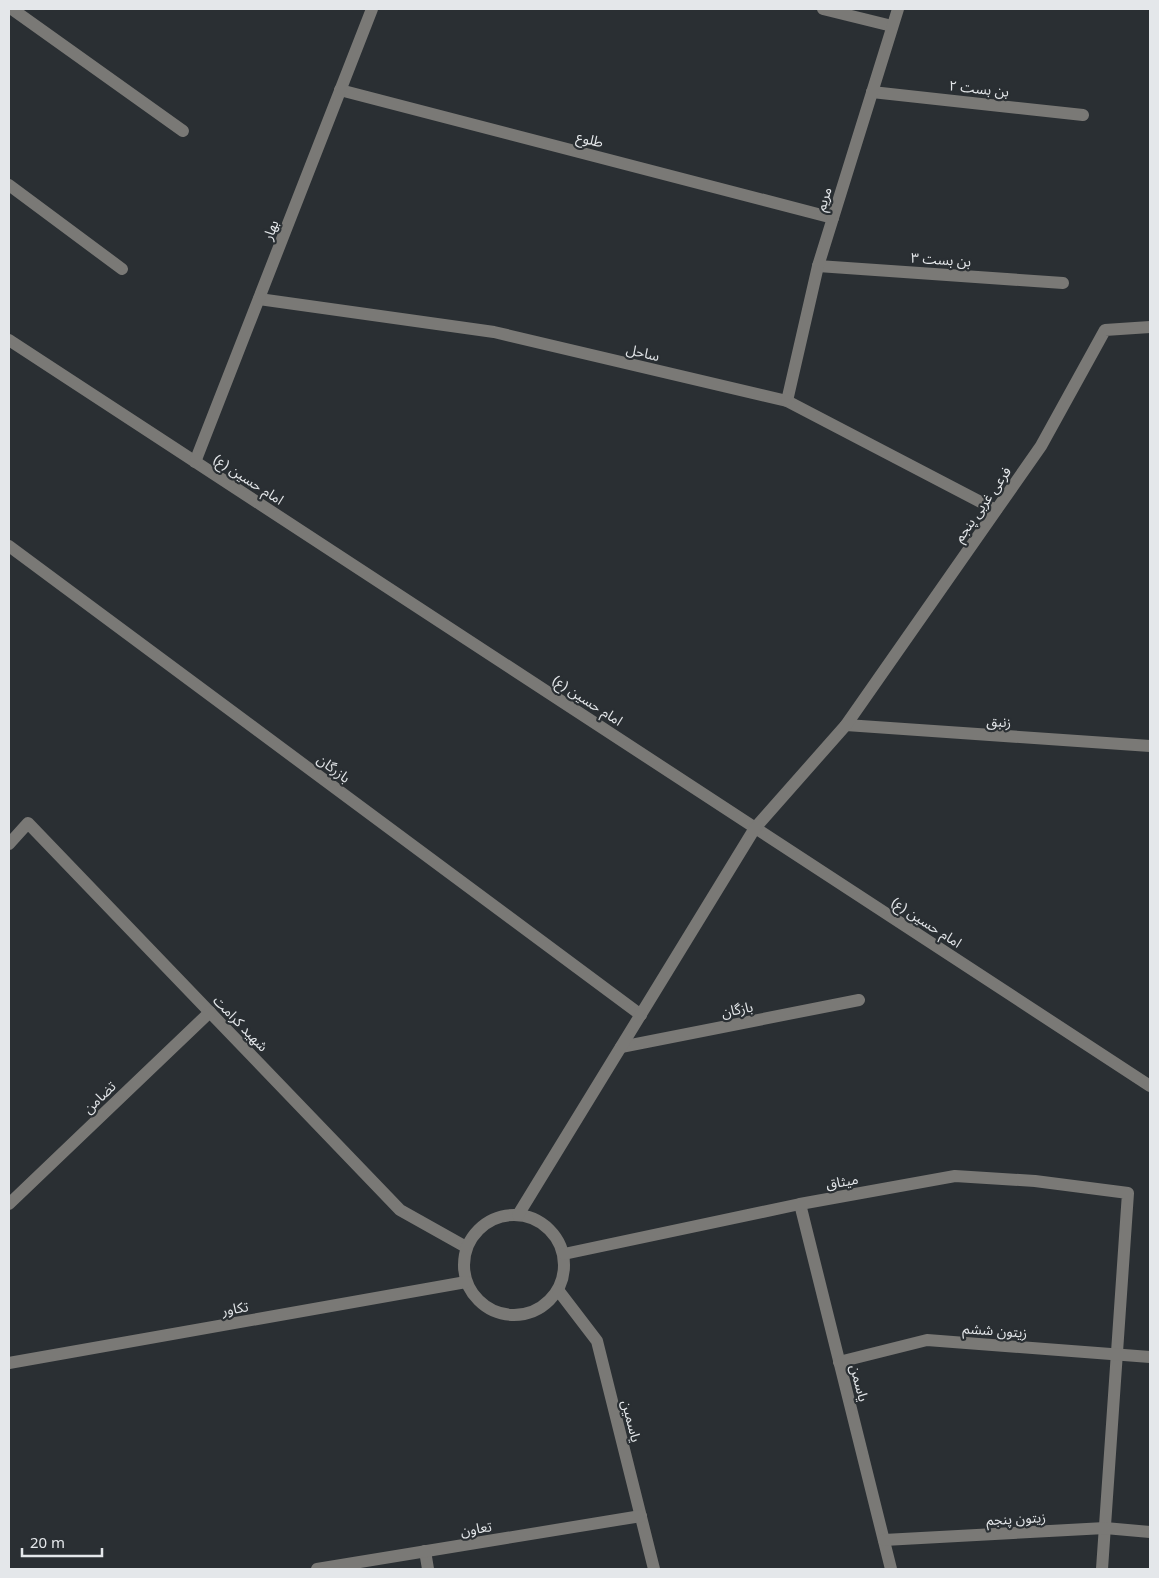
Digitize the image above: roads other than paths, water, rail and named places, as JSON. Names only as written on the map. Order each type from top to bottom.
[{"type":"street","points":[[12,9],[183,131]]},
{"type":"street","name":"بهار","points":[[195,462],[372,9]]},
{"type":"street","points":[[823,9],[892,26]]},
{"type":"street","name":"مریم","points":[[786,401],[818,266],[898,9]]},
{"type":"street","name":"طلوع","points":[[340,90],[833,218]]},
{"type":"street","name":"بن بست ۲","points":[[872,92],[1084,115]]},
{"type":"street","points":[[9,185],[122,270]]},
{"type":"street","name":"بن بست ۳","points":[[818,266],[1063,283]]},
{"type":"street","name":"ساحل","points":[[259,299],[494,332],[786,401],[996,510]]},
{"type":"street","name":"فرعی غربی پنجم","points":[[518,1214],[755,828],[846,725],[1042,446],[1105,330],[1150,327]]},
{"type":"street","name":"امام حسین (ع)","points":[[9,340],[1150,1086]]},
{"type":"street","name":"بازرگان","points":[[9,546],[640,1015]]},
{"type":"street","name":"زنبق","points":[[846,725],[1150,746]]},
{"type":"street","name":"شهید کرامت","points":[[9,844],[28,823],[400,1210],[466,1247]]},
{"type":"street","name":"بازگان","points":[[621,1047],[859,1000]]},
{"type":"street","name":"تضامن","points":[[9,1204],[210,1012]]},
{"type":"street","name":"میثاق","points":[[564,1254],[800,1204],[955,1176],[1036,1181],[1128,1193],[1117,1354]]},
{"type":"street","name":"یاسمن","points":[[800,1204],[892,1569]]},
{"type":"street","points":[[518,1214],[534,1218],[548,1227],[558,1239],[564,1254],[565,1267],[563,1279],[558,1290],[548,1303],[534,1312],[518,1316],[501,1314],[486,1308],[474,1296],[466,1282],[463,1258],[466,1247],[475,1232],[487,1222],[502,1216],[518,1214]]},
{"type":"street","name":"تکاور","points":[[9,1363],[466,1282]]},
{"type":"street","name":"یاسمین","points":[[558,1290],[597,1342],[654,1569]]},
{"type":"street","name":"زیتون ششم","points":[[839,1362],[927,1340],[1150,1357]]},
{"type":"street","points":[[1102,1569],[1117,1354]]},
{"type":"street","name":"تعاون","points":[[317,1569],[641,1516]]},
{"type":"street","name":"زیتون پنجم","points":[[884,1540],[1105,1528],[1150,1532]]},
{"type":"street","points":[[425,1551],[428,1569]]}]
